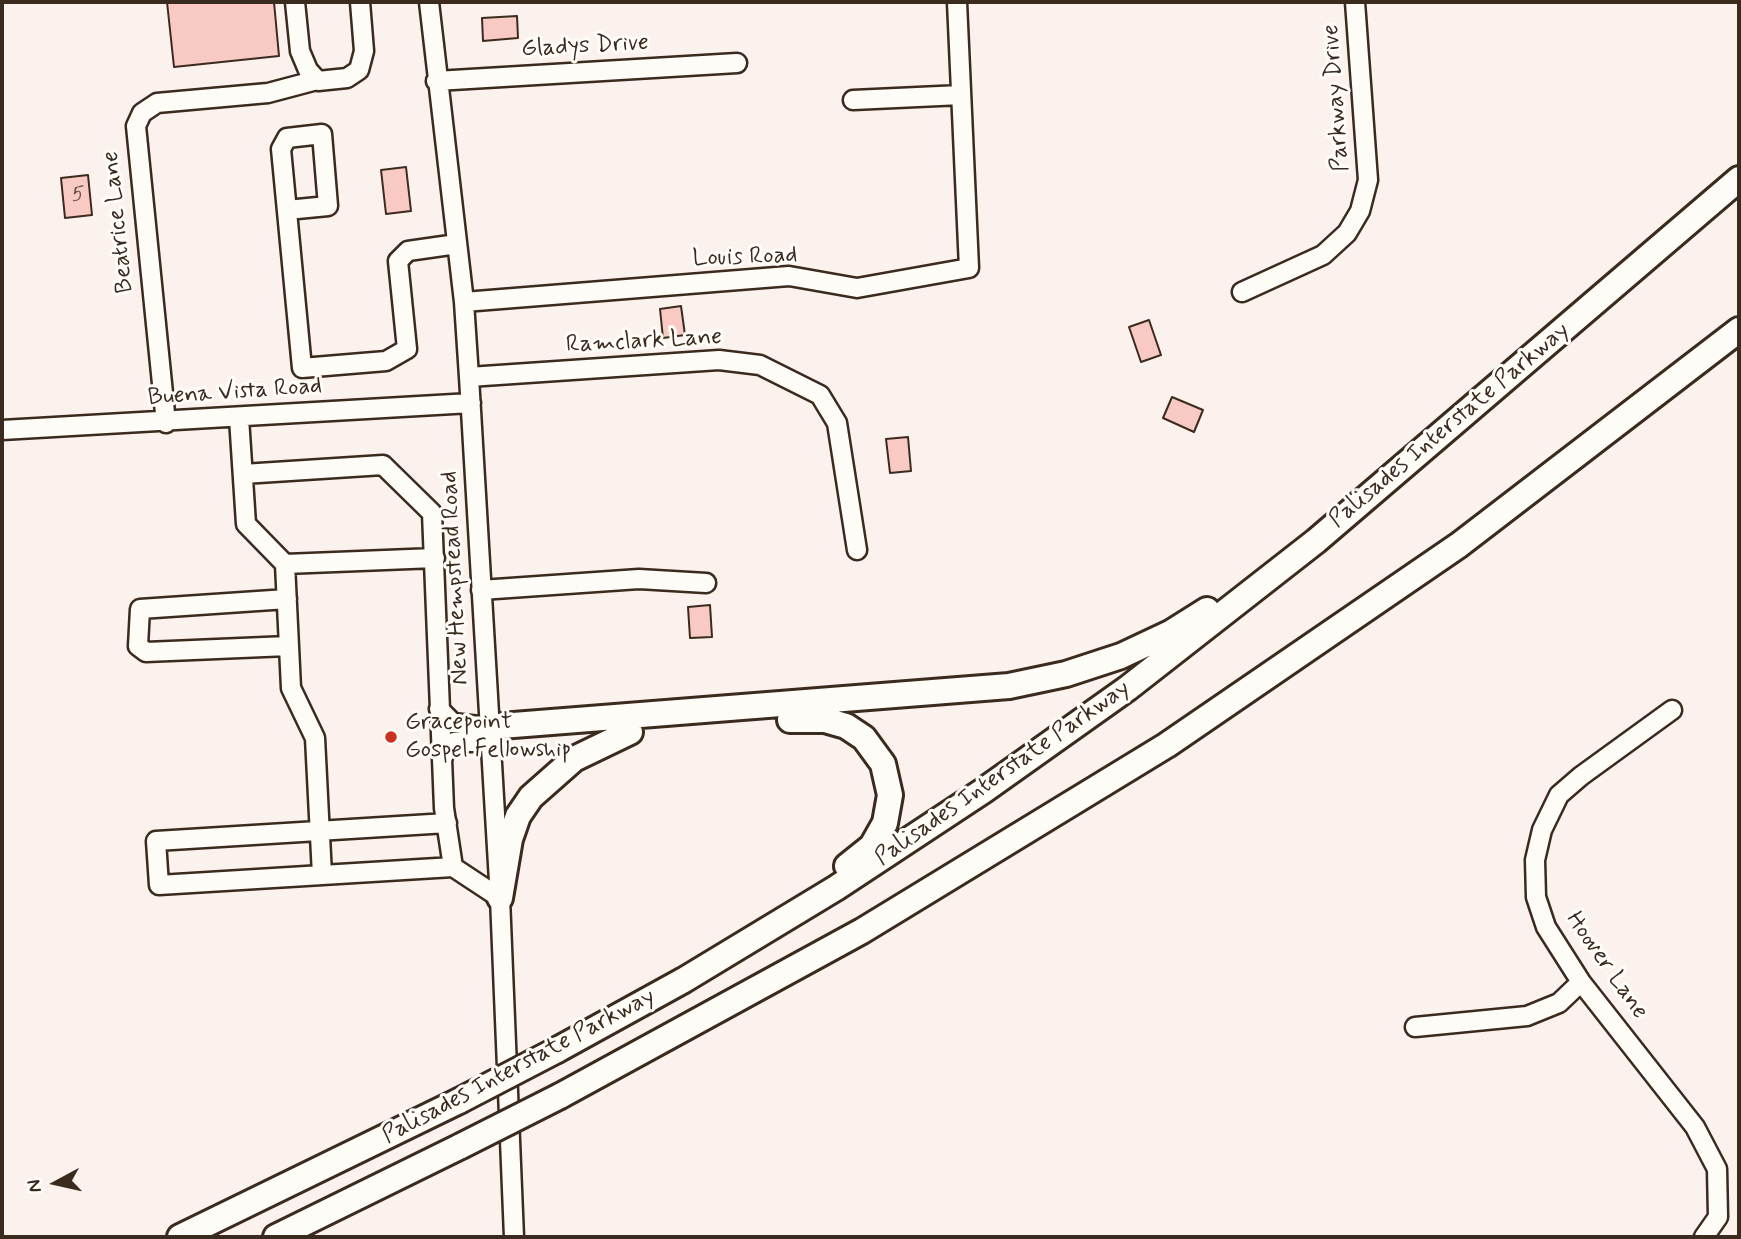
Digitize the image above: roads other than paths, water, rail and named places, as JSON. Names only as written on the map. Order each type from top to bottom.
[{"type":"highway","name":"Palisades Interstate Parkway","points":[[180,1237],[459,1101],[684,979],[874,864],[1032,757],[1213,624],[1360,504],[1739,179]]},
{"type":"highway","name":"Palisades Interstate Parkway","points":[[276,1237],[560,1096],[914,901],[1177,739],[1449,552],[1602,438],[1739,330]]},
{"type":"highway","points":[[489,735],[972,691],[1066,674],[1121,656],[1172,632],[1360,504]]},
{"type":"highway","points":[[489,735],[630,732],[825,720],[846,726],[864,738],[883,764],[889,786],[885,823],[866,852],[684,979]]},
{"type":"highway","points":[[500,898],[510,839],[518,816],[531,797],[574,759],[630,732]]},
{"type":"highway","points":[[292,1237],[418,1168]]},
{"type":"street","points":[[295,2],[300,51],[308,70],[317,80]]},
{"type":"street","name":"Beatrice Lane","points":[[166,423],[135,127],[142,113],[157,103],[268,93],[317,80],[347,78],[359,70],[364,51],[360,2]]},
{"type":"street","name":"New Hempstead Road","points":[[429,2],[436,81],[464,302],[471,403],[500,898],[514,1237]]},
{"type":"street","name":"Louis Road","points":[[464,302],[789,276],[857,288],[969,268],[957,2]]},
{"type":"street","name":"Parkway Drive","points":[[1241,292],[1323,255],[1347,233],[1360,211],[1368,180],[1354,2]]},
{"type":"street","name":"Gladys Drive","points":[[436,81],[737,63]]},
{"type":"street","points":[[853,100],[961,95]]},
{"type":"street","points":[[287,210],[328,206],[322,134],[287,138],[281,149],[302,368],[386,361],[407,349],[398,261],[408,251],[457,244]]},
{"type":"street","name":"Ramclark Lane","points":[[469,377],[719,360],[760,365],[820,395],[838,423],[858,550]]},
{"type":"street","name":"Buena Vista Road","points":[[2,430],[166,423],[471,403]]},
{"type":"street","points":[[239,418],[246,524],[285,564],[291,688],[316,738],[322,875]]},
{"type":"street","points":[[243,474],[383,466],[432,513],[436,558],[442,760],[453,867]]},
{"type":"street","points":[[285,564],[436,558]]},
{"type":"street","points":[[481,590],[639,579],[706,583]]},
{"type":"street","points":[[287,599],[145,607],[138,614],[138,646],[146,652],[288,646]]},
{"type":"street","points":[[439,709],[453,723],[489,735]]},
{"type":"street","name":"Hoover Lane","points":[[1672,710],[1559,795],[1542,830],[1535,860],[1536,897],[1546,927],[1581,982],[1695,1126],[1717,1168],[1718,1217],[1704,1237]]},
{"type":"street","points":[[442,760],[447,746],[454,742],[489,735]]},
{"type":"street","points":[[447,823],[156,841],[159,885],[453,867],[500,898]]},
{"type":"street","points":[[1415,1027],[1527,1016],[1559,1003],[1581,982]]},
{"type":"place","name":"Gracepoint Gospel Fellowship","points":[[391,737]]}]
